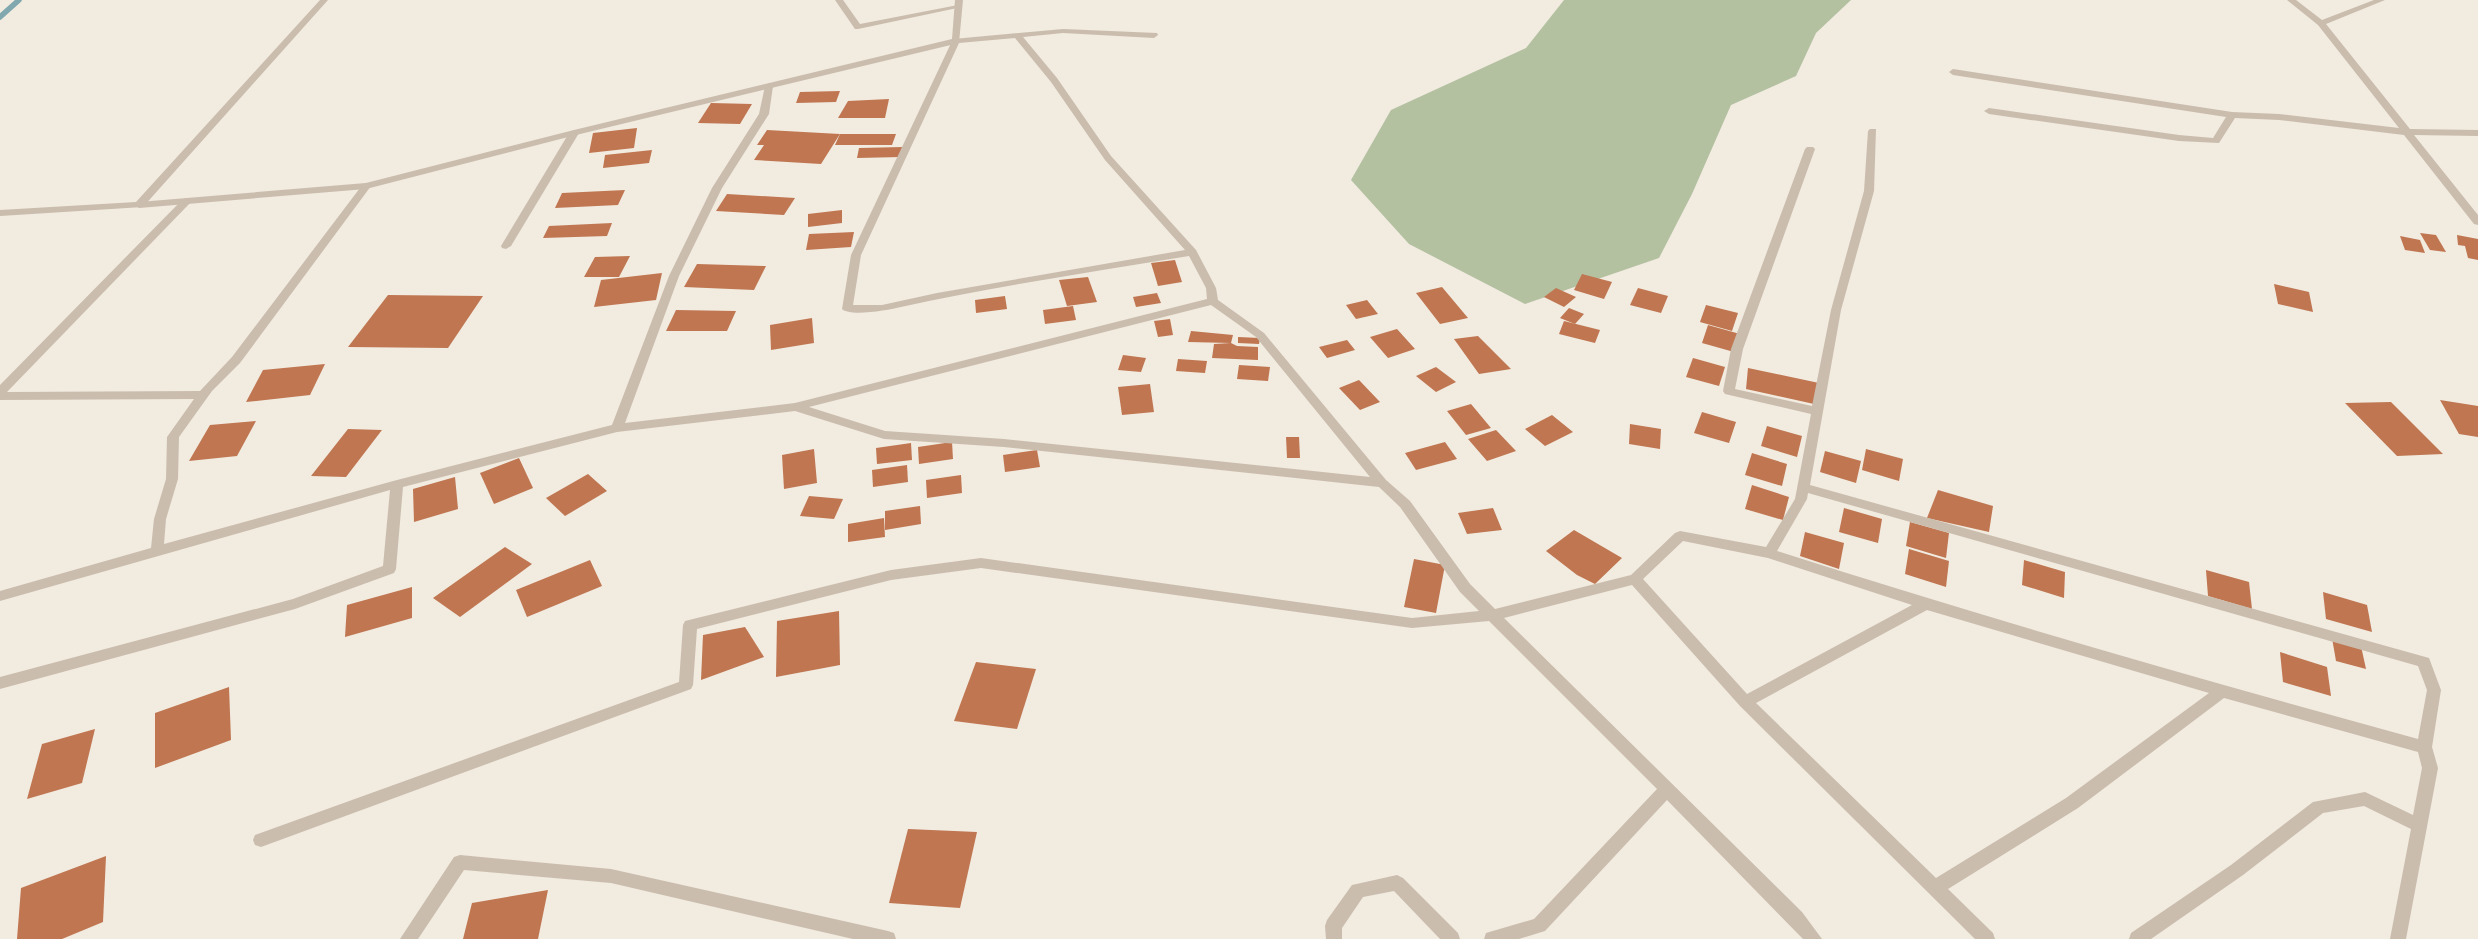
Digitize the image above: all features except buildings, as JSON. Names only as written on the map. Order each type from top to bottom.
[{"type":"street","points":[[139,205],[324,0]]},
{"type":"street","points":[[839,0],[858,27],[959,4],[956,41],[856,255],[847,309],[882,308],[937,296],[1192,252]]},
{"type":"street","points":[[2291,0],[2321,23],[2478,222]]},
{"type":"street","points":[[2321,23],[2381,0]]},
{"type":"street","points":[[1,214],[139,205],[366,186],[574,133],[956,41],[1063,31],[1154,35]]},
{"type":"street","points":[[1017,35],[1054,80],[1108,158],[1192,252],[1211,288],[1213,301],[1260,335],[1382,483],[1405,504],[1465,588],[1796,918],[1814,939]]},
{"type":"street","points":[[1953,72],[2232,115],[2279,117],[2406,132],[2478,133]]},
{"type":"street","points":[[617,428],[674,276],[717,188],[764,114],[769,86]]},
{"type":"street","points":[[1989,111],[2179,138],[2216,141],[2232,115]]},
{"type":"street","points":[[1769,553],[1801,499],[1836,310],[1869,191],[1873,131]]},
{"type":"street","points":[[506,246],[574,133]]},
{"type":"street","points":[[1810,149],[1737,349],[1730,391],[1817,411]]},
{"type":"street","points":[[157,551],[160,519],[172,479],[173,437],[204,395],[236,360],[366,186]]},
{"type":"street","points":[[0,392],[187,200]]},
{"type":"street","points":[[0,596],[397,484],[617,428],[794,407],[1213,301]]},
{"type":"street","points":[[0,396],[204,395]]},
{"type":"street","points":[[794,407],[884,435],[1004,443],[1382,483]]},
{"type":"street","points":[[0,683],[295,604],[389,569],[397,484]]},
{"type":"street","points":[[1803,487],[2424,662],[2434,690],[2424,747],[2430,768],[2398,939]]},
{"type":"street","points":[[261,840],[686,685],[690,625],[891,575],[981,564],[1412,623],[1493,615],[1635,579],[1680,536],[1769,553],[1926,604],[2222,691],[2424,747]]},
{"type":"street","points":[[1635,579],[1745,702],[1987,939]]},
{"type":"street","points":[[1745,702],[1926,604]]},
{"type":"street","points":[[1934,889],[2072,803],[2222,691]]},
{"type":"street","points":[[1492,939],[1539,925],[1666,790]]},
{"type":"street","points":[[2137,939],[2237,870],[2319,807],[2365,799],[2418,825]]},
{"type":"street","points":[[408,939],[460,862],[611,876],[888,939]]},
{"type":"street","points":[[1334,939],[1333,926],[1358,890],[1397,883],[1452,939]]},
{"type":"green space","points":[[1564,0],[1851,0],[1816,33],[1796,76],[1731,105],[1692,194],[1659,258],[1525,304],[1409,244],[1351,180],[1391,110],[1526,48]]},
{"type":"waterway","points":[[0,17],[19,0]]}]
